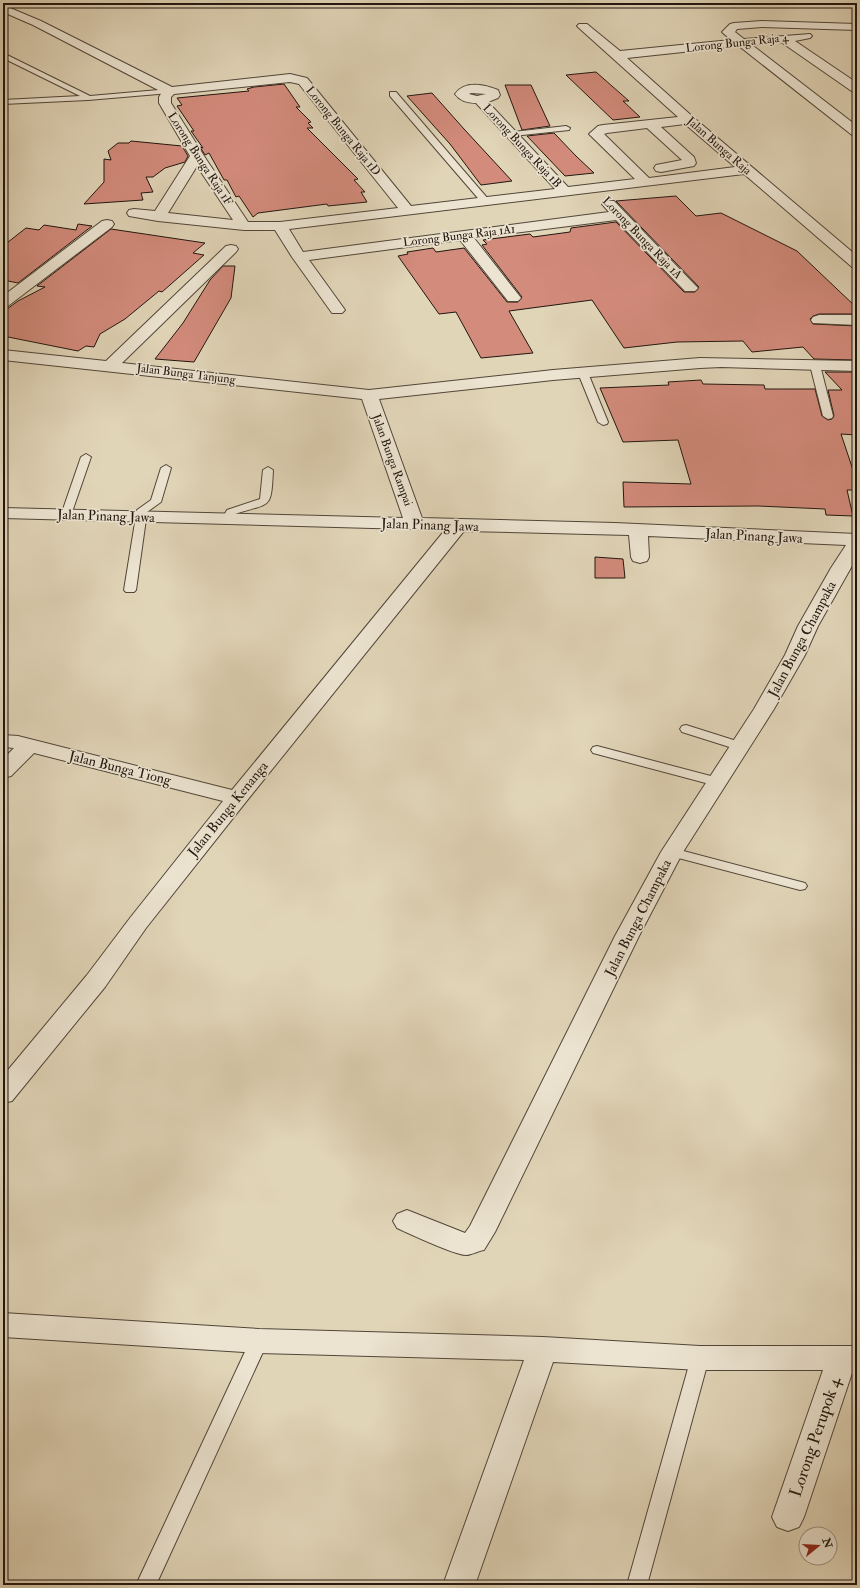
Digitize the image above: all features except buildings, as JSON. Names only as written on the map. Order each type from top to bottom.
[{"type":"street","points":[[3,8],[37,22],[170,91]]},
{"type":"street","points":[[857,27],[762,24],[734,26],[728,32],[857,132]]},
{"type":"street","name":"Jalan Bunga Raja","points":[[583,26],[688,120],[857,264]]},
{"type":"street","name":"Lorong Bunga Raja 4","points":[[617,55],[857,30]]},
{"type":"street","points":[[783,38],[857,89]]},
{"type":"street","name":"Lorong Bunga Raja 1D","points":[[170,91],[276,79],[290,78],[303,81],[408,211]]},
{"type":"street","name":"Lorong Bunga Raja 1F","points":[[170,91],[165,98],[165,103],[197,156],[244,226]]},
{"type":"street","name":"Lorong Bunga Raja 1B","points":[[480,100],[565,192]]},
{"type":"street","points":[[646,182],[596,134],[603,129],[688,120]]},
{"type":"street","points":[[634,171],[689,163],[689,160],[650,124]]},
{"type":"street","points":[[158,217],[197,156]]},
{"type":"street","points":[[134,213],[244,226],[280,226],[747,170]]},
{"type":"street","name":"Lorong Bunga Raja 1A","points":[[594,189],[690,288]]},
{"type":"street","name":"Lorong Bunga Raja 1A1","points":[[299,257],[620,215]]},
{"type":"street","points":[[3,303],[107,224]]},
{"type":"street","points":[[280,226],[299,257],[337,310]]},
{"type":"street","points":[[464,235],[513,298]]},
{"type":"street","points":[[110,366],[231,249]]},
{"type":"street","points":[[819,320],[857,320]]},
{"type":"street","name":"Jalan Bunga Tanjung","points":[[3,355],[369,395],[583,373],[721,362],[857,366]]},
{"type":"street","name":"Jalan Bunga Rampai","points":[[369,395],[415,525]]},
{"type":"street","name":"Jalan Pinang Jawa","points":[[3,513],[638,530],[857,542]]},
{"type":"street","name":"Jalan Bunga Kenanga","points":[[3,1094],[96,981],[138,923],[237,798],[458,526]]},
{"type":"street","points":[[638,530],[640,558]]},
{"type":"street","name":"Jalan Bunga Champaka","points":[[407,1221],[465,1244],[474,1242],[627,936],[672,852],[764,709],[795,655],[808,626],[840,568],[857,542]]},
{"type":"street","name":"Jalan Bunga Tiong","points":[[3,741],[29,746],[237,798]]},
{"type":"street","points":[[3,770],[29,746]]},
{"type":"street","points":[[6,1330],[259,1341],[542,1349],[700,1358],[850,1358]]},
{"type":"street","points":[[459,1585],[542,1349]]},
{"type":"street","name":"Lorong Perupok 4","points":[[788,1517],[850,1358]]},
{"type":"lane","points":[[3,55],[88,98]]},
{"type":"lane","points":[[3,102],[88,98],[170,91]]},
{"type":"lane","points":[[393,94],[486,202]]},
{"type":"lane","points":[[513,134],[566,128]]},
{"type":"lane","points":[[815,365],[828,416]]},
{"type":"lane","points":[[583,373],[603,422]]},
{"type":"lane","points":[[66,515],[86,457]]},
{"type":"lane","points":[[130,590],[142,510],[156,502],[166,468]]},
{"type":"lane","points":[[227,519],[232,512],[262,505],[267,499],[268,470]]},
{"type":"lane","points":[[686,730],[740,746]]},
{"type":"lane","points":[[597,750],[717,782]]},
{"type":"lane","points":[[672,852],[800,886]]},
{"type":"lane","points":[[146,1585],[259,1341]]},
{"type":"lane","points":[[637,1585],[700,1358]]}]
